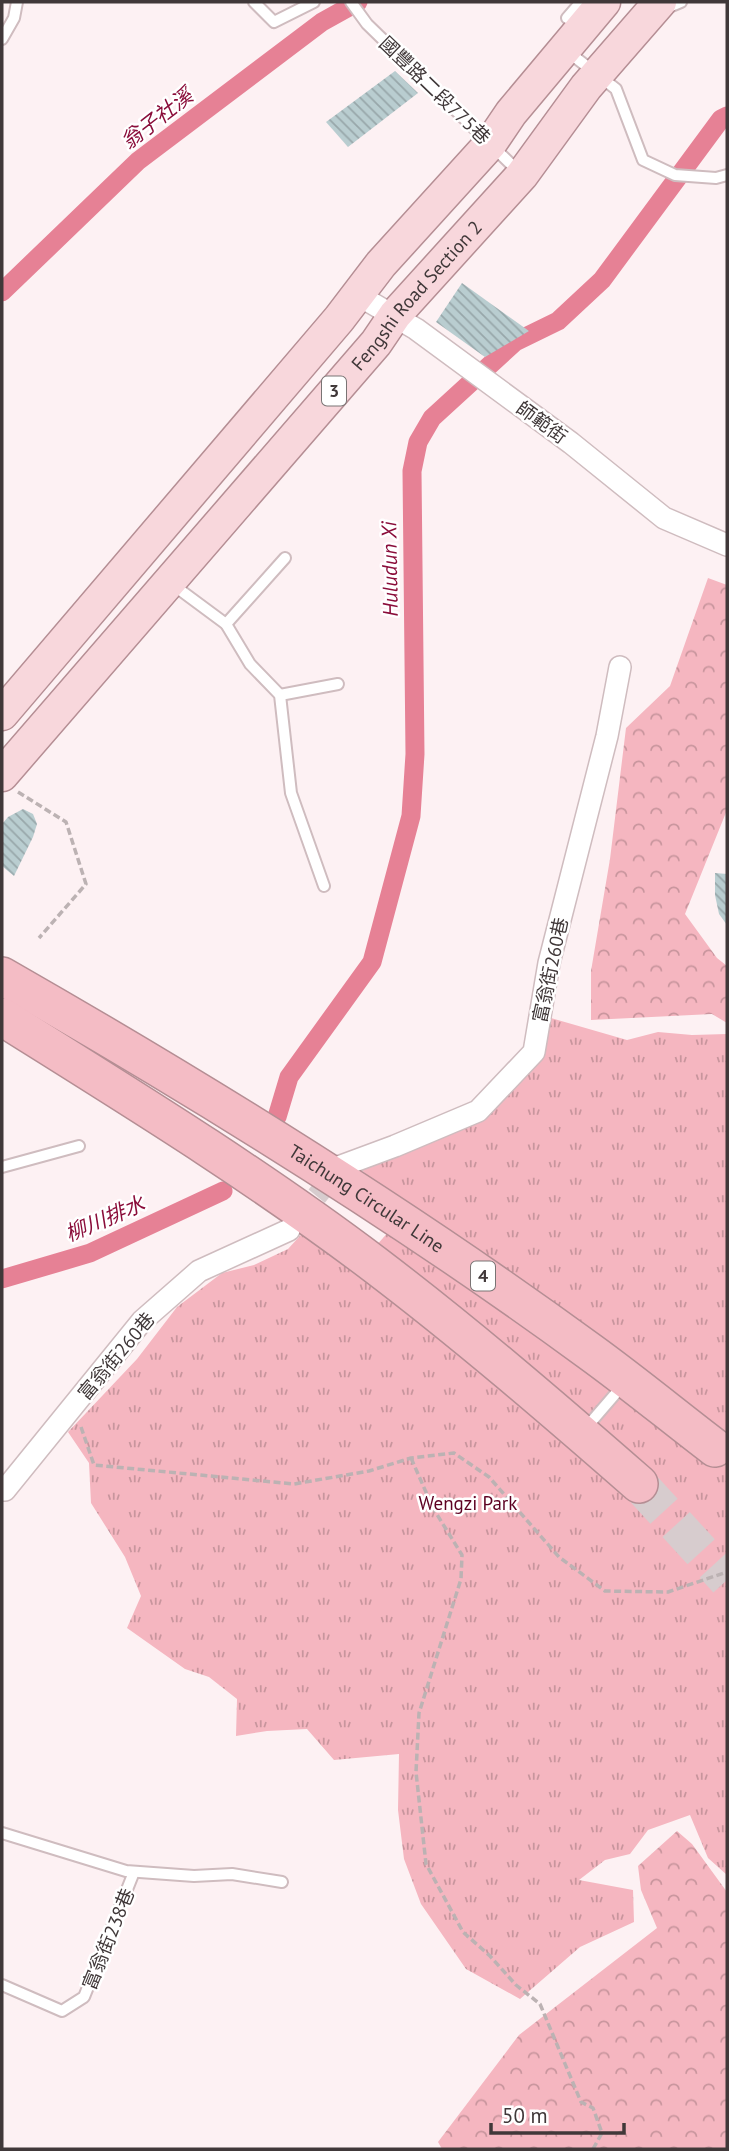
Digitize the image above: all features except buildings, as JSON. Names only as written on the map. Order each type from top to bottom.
[{"type":"highway","name":"Taichung Circular Line","points":[[2,976],[164,1071],[473,1269],[715,1448]]},
{"type":"highway","points":[[2,1017],[219,1154],[373,1263],[519,1380],[639,1484]]},
{"type":"main road","name":"3","points":[[2,714],[358,295],[381,264],[490,144],[511,113],[604,2]]},
{"type":"main road","name":"Fengshi Road Section 2","points":[[7,781],[168,581],[367,353],[396,315],[522,175],[596,75],[653,9]]},
{"type":"street","name":"師範街","points":[[358,295],[396,315],[571,443],[664,518],[727,545]]},
{"type":"street","name":"富翁街260巷","points":[[341,1166],[478,1111],[534,1052],[549,963],[607,736],[620,667]]},
{"type":"street","name":"富翁街260巷","points":[[2,1490],[5,1490],[142,1321],[199,1271],[289,1230]]},
{"type":"lane","points":[[2,39],[14,18],[17,2]]},
{"type":"lane","points":[[254,2],[274,22],[314,2]]},
{"type":"lane","name":"國豐路二段775巷","points":[[351,2],[367,24],[522,175]]},
{"type":"lane","points":[[568,18],[581,2]]},
{"type":"lane","points":[[653,9],[681,2]]},
{"type":"lane","points":[[564,50],[616,89],[643,160],[675,175],[716,178],[727,175]]},
{"type":"lane","points":[[226,624],[285,558]]},
{"type":"lane","points":[[168,581],[226,624],[250,664],[280,695],[290,793],[324,886]]},
{"type":"lane","points":[[280,695],[338,684]]},
{"type":"lane","points":[[2,1167],[79,1146]]},
{"type":"lane","points":[[581,1434],[627,1381]]},
{"type":"lane","points":[[2,1833],[134,1872],[194,1877],[232,1874],[282,1882]]},
{"type":"lane","name":"富翁街238巷","points":[[2,1985],[62,2011],[85,1997],[134,1872]]},
{"type":"path","points":[[7,781],[66,822],[86,884],[39,938]]},
{"type":"path","points":[[74,1405],[94,1465],[294,1484],[369,1471],[411,1458],[454,1453],[489,1477],[559,1557],[606,1591],[668,1592],[727,1572]]},
{"type":"path","points":[[411,1458],[433,1508],[462,1555],[461,1579],[419,1713],[416,1772],[426,1864],[463,1932],[490,1956],[516,1985],[540,2004],[581,2102],[593,2108],[602,2133],[593,2149]]},
{"type":"green space","points":[[708,578],[727,585],[727,810],[685,914],[717,958],[727,966],[727,1023],[712,1014],[591,1020],[591,971],[610,859],[626,728],[670,686]]},
{"type":"green space","name":"Wengzi Park","points":[[544,1016],[627,1040],[658,1032],[727,1034],[727,1875],[708,1858],[690,1815],[648,1830],[630,1854],[605,1860],[579,1880],[633,1890],[634,1922],[580,1947],[520,1999],[466,1969],[421,1904],[404,1859],[398,1810],[399,1754],[334,1760],[307,1729],[236,1736],[237,1699],[209,1677],[185,1669],[127,1628],[141,1596],[125,1557],[91,1503],[89,1463],[68,1432],[137,1359],[177,1307],[222,1273],[254,1265],[288,1249],[309,1226],[358,1266],[408,1210],[353,1163],[507,1091]]},
{"type":"green space","points":[[677,1831],[692,1844],[727,1892],[727,2149],[442,2149],[438,2142],[519,2035],[657,1928],[641,1890],[638,1866]]},
{"type":"waterway","name":"翁子社溪","points":[[2,292],[138,161],[322,22],[358,2]]},
{"type":"waterway","name":"Huludun Xi","points":[[277,1117],[289,1077],[372,962],[411,816],[415,754],[412,471],[418,442],[432,418],[515,342],[558,321],[602,280],[721,119],[727,116]]},
{"type":"waterway","name":"柳川排水","points":[[2,1279],[90,1253],[223,1191]]},
{"type":"tunnel","points":[[297,1220],[339,1169]]},
{"type":"tunnel","points":[[639,1484],[727,1580]]}]
